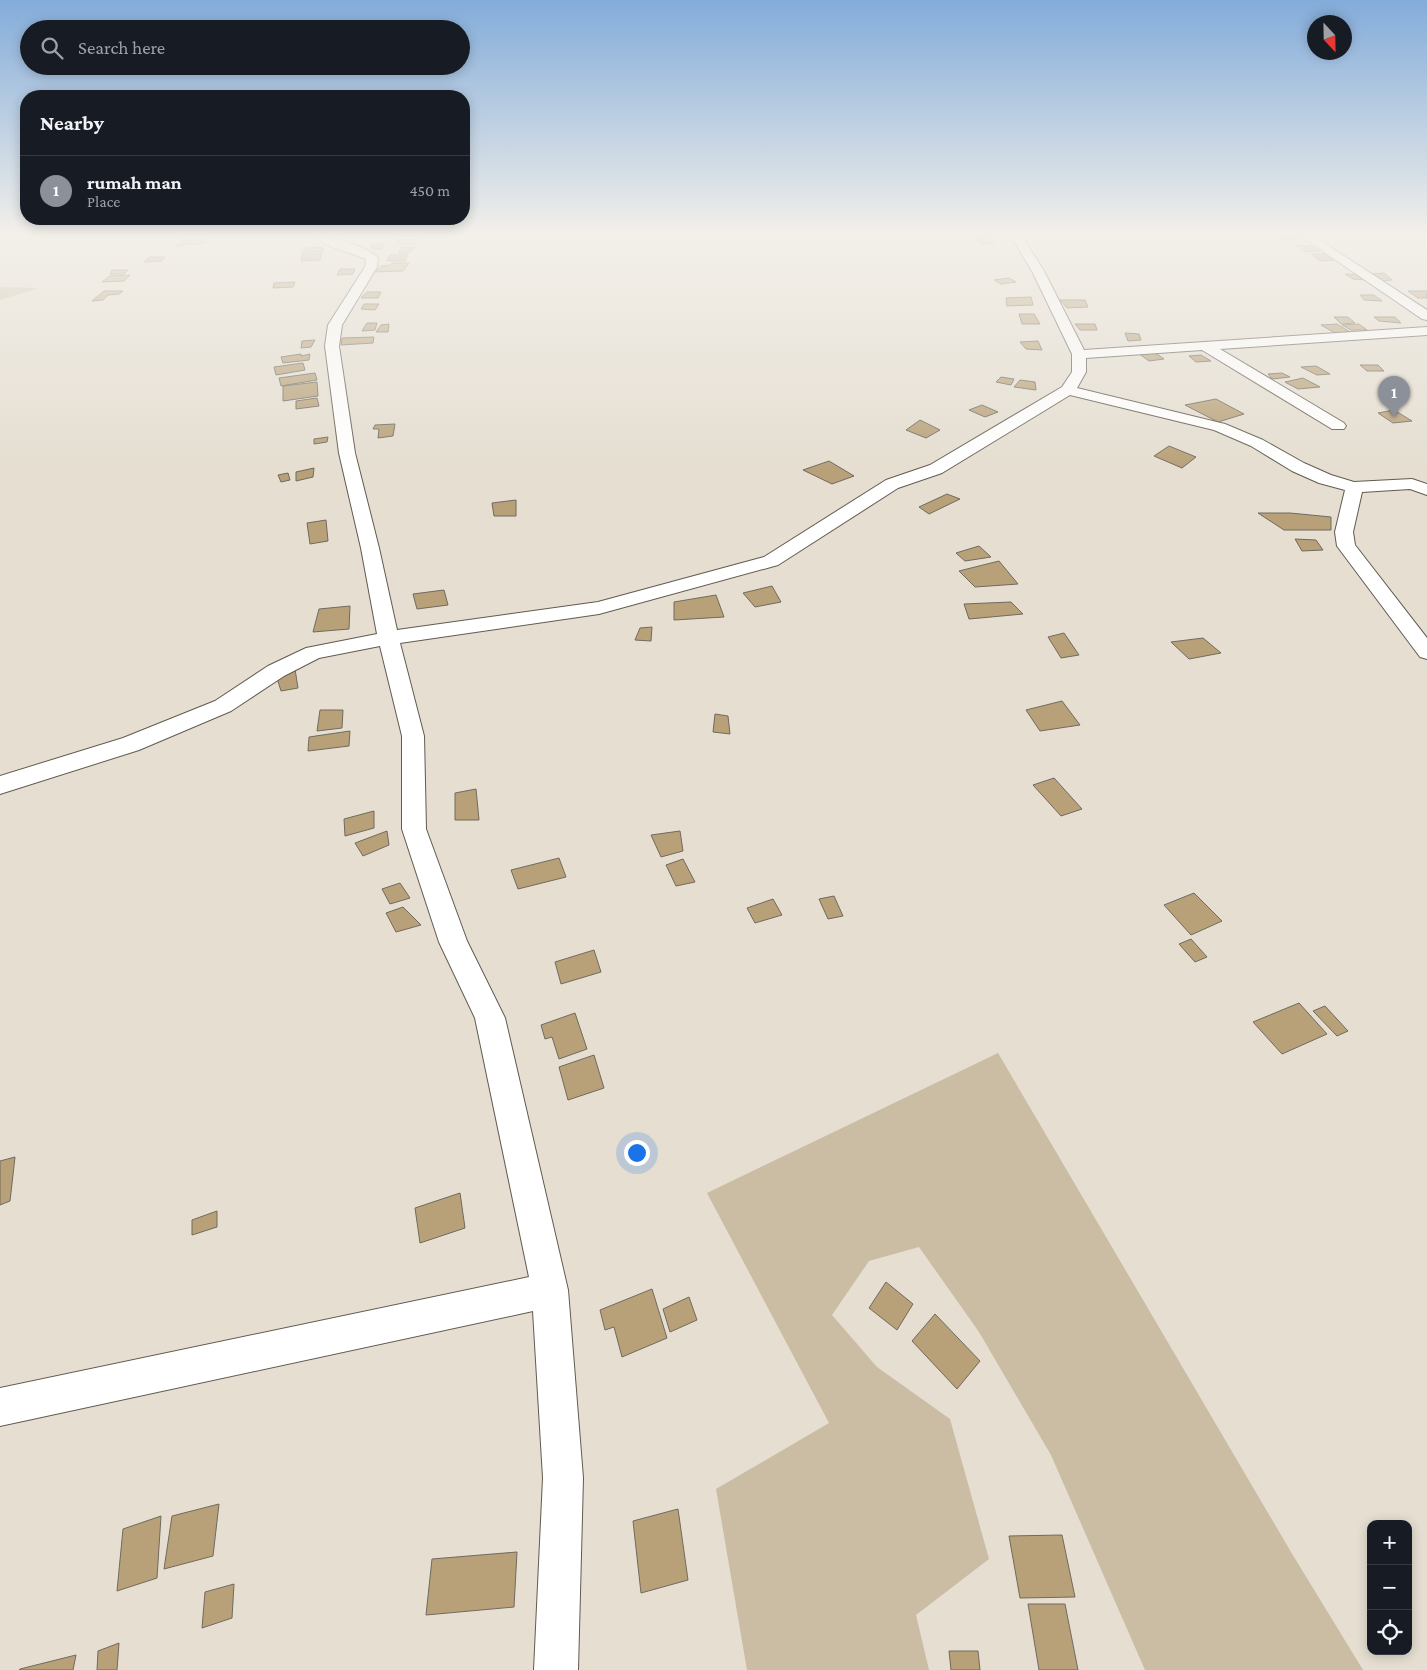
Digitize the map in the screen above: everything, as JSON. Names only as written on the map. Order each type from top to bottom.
[{"type":"street","points":[[342,313],[335,325],[332,346],[340,386],[347,453],[370,548],[388,638],[413,736],[414,829],[453,942],[490,1018],[550,1290],[563,1478],[556,1670]]},
{"type":"street","points":[[0,784],[131,744],[224,706],[276,670],[313,653],[388,638],[599,608],[771,561],[892,484],[936,469],[1068,390],[1079,372],[1079,354],[1059,313]]},
{"type":"street","points":[[1079,354],[1427,331]]},
{"type":"street","points":[[1205,346],[1338,426]]},
{"type":"street","points":[[1068,390],[1219,427],[1257,443],[1298,467],[1325,479],[1354,487],[1412,484],[1427,490]]},
{"type":"street","points":[[1354,487],[1344,532],[1346,546],[1427,652]]},
{"type":"street","points":[[0,1407],[550,1290]]},
{"type":"shaded area","points":[[998,1053],[1291,1552],[1363,1670],[1145,1670],[1051,1455],[979,1332],[919,1247],[869,1261],[832,1315],[877,1367],[950,1419],[989,1559],[916,1615],[929,1670],[747,1670],[716,1489],[829,1423],[707,1193]]},
{"type":"building","points":[[1019,314],[1034,314],[1040,324],[1022,324]]},
{"type":"building","points":[[1334,317],[1348,317],[1355,323],[1341,324]]},
{"type":"building","points":[[1374,317],[1395,317],[1401,323],[1379,321]]},
{"type":"building","points":[[367,323],[377,323],[375,330],[362,331]]},
{"type":"building","points":[[389,324],[388,332],[376,332],[381,325]]},
{"type":"building","points":[[1075,324],[1095,324],[1097,330],[1080,330]]},
{"type":"building","points":[[1337,324],[1350,332],[1335,333],[1321,325]]},
{"type":"building","points":[[1359,324],[1367,330],[1351,330],[1342,325]]},
{"type":"building","points":[[1125,333],[1139,334],[1141,340],[1128,341]]},
{"type":"building","points":[[374,337],[373,343],[341,345],[342,338]]},
{"type":"building","points":[[315,340],[311,347],[301,348],[302,341]]},
{"type":"building","points":[[1038,341],[1042,350],[1026,349],[1020,342]]},
{"type":"building","points":[[1154,352],[1164,359],[1149,361],[1138,353]]},
{"type":"building","points":[[301,354],[301,356],[310,354],[309,360],[283,363],[281,357]]},
{"type":"building","points":[[1201,355],[1211,361],[1196,362],[1189,356]]},
{"type":"building","points":[[303,363],[305,370],[276,375],[274,367]]},
{"type":"building","points":[[1360,365],[1378,365],[1384,371],[1367,371]]},
{"type":"building","points":[[1316,366],[1330,374],[1317,375],[1301,367]]},
{"type":"building","points":[[315,373],[317,380],[281,386],[279,378]]},
{"type":"building","points":[[1282,373],[1290,377],[1272,379],[1268,374]]},
{"type":"building","points":[[1001,377],[1014,379],[1011,385],[996,382]]},
{"type":"building","points":[[1303,378],[1320,387],[1298,389],[1285,382]]},
{"type":"building","points":[[1020,380],[1035,382],[1036,390],[1014,387]]},
{"type":"building","points":[[317,382],[318,396],[283,401],[283,386]]},
{"type":"building","points":[[317,398],[319,406],[296,409],[296,401]]},
{"type":"building","points":[[1216,399],[1244,414],[1218,422],[1185,405]]},
{"type":"building","points":[[982,405],[998,412],[985,417],[969,410]]},
{"type":"building","points":[[1394,410],[1412,421],[1393,423],[1378,413]]},
{"type":"building","points":[[920,420],[940,430],[926,438],[906,430]]},
{"type":"building","points":[[395,424],[393,436],[378,438],[379,429],[373,429],[375,425]]},
{"type":"building","points":[[328,437],[327,442],[314,444],[314,439]]},
{"type":"building","points":[[1169,446],[1196,457],[1182,468],[1154,456]]},
{"type":"building","points":[[829,461],[854,476],[832,484],[803,470]]},
{"type":"building","points":[[314,468],[313,477],[296,481],[296,472]]},
{"type":"building","points":[[288,473],[290,480],[281,482],[278,475]]},
{"type":"building","points":[[947,494],[960,499],[929,514],[919,507]]},
{"type":"building","points":[[516,500],[516,516],[494,516],[492,503]]},
{"type":"building","points":[[1258,513],[1290,513],[1331,517],[1331,530],[1284,530]]},
{"type":"building","points":[[326,520],[328,541],[310,544],[307,523]]},
{"type":"building","points":[[1295,539],[1316,540],[1323,550],[1302,551]]},
{"type":"building","points":[[979,546],[991,557],[965,561],[956,553]]},
{"type":"building","points":[[999,561],[1018,584],[975,587],[959,571]]},
{"type":"building","points":[[772,586],[781,602],[755,607],[743,593]]},
{"type":"building","points":[[444,590],[448,605],[417,609],[413,594]]},
{"type":"building","points":[[716,595],[724,617],[674,620],[674,602]]},
{"type":"building","points":[[1011,602],[1023,614],[969,619],[964,604]]},
{"type":"building","points":[[350,606],[349,629],[313,632],[319,609]]},
{"type":"building","points":[[652,627],[651,641],[635,640],[640,628]]},
{"type":"building","points":[[1064,633],[1079,655],[1061,658],[1048,637]]},
{"type":"building","points":[[1203,638],[1221,653],[1189,659],[1171,642]]},
{"type":"building","points":[[295,669],[298,688],[281,691],[277,678]]},
{"type":"building","points":[[1062,701],[1080,725],[1040,731],[1026,710]]},
{"type":"building","points":[[320,710],[343,710],[342,728],[317,731]]},
{"type":"building","points":[[715,714],[728,716],[730,734],[713,732]]},
{"type":"building","points":[[350,731],[349,746],[308,751],[309,737]]},
{"type":"building","points":[[1054,778],[1082,809],[1061,816],[1033,785]]},
{"type":"building","points":[[476,789],[479,820],[455,820],[455,793]]},
{"type":"building","points":[[374,811],[374,828],[345,836],[344,819]]},
{"type":"building","points":[[387,831],[389,845],[363,856],[355,843]]},
{"type":"building","points":[[680,831],[683,851],[661,857],[651,835]]},
{"type":"building","points":[[559,858],[566,877],[518,889],[511,870]]},
{"type":"building","points":[[683,859],[695,882],[676,886],[666,865]]},
{"type":"building","points":[[400,883],[410,898],[390,904],[382,889]]},
{"type":"building","points":[[1194,893],[1222,921],[1191,935],[1164,905]]},
{"type":"building","points":[[834,896],[843,916],[828,919],[819,899]]},
{"type":"building","points":[[773,899],[782,915],[755,923],[747,908]]},
{"type":"building","points":[[403,907],[421,925],[396,932],[386,913]]},
{"type":"building","points":[[1191,939],[1207,957],[1195,962],[1179,944]]},
{"type":"building","points":[[594,950],[601,972],[561,984],[555,962]]},
{"type":"building","points":[[1299,1003],[1327,1034],[1282,1054],[1253,1022]]},
{"type":"building","points":[[1325,1006],[1348,1031],[1337,1036],[1313,1011]]},
{"type":"building","points":[[575,1013],[587,1049],[559,1059],[552,1037],[545,1039],[541,1025]]},
{"type":"building","points":[[594,1055],[604,1088],[568,1100],[559,1067]]},
{"type":"building","points":[[15,1157],[10,1201],[0,1205],[0,1161]]},
{"type":"building","points":[[460,1193],[465,1228],[420,1243],[415,1208]]},
{"type":"building","points":[[217,1211],[217,1227],[192,1235],[192,1220]]},
{"type":"building","points":[[886,1282],[913,1304],[897,1330],[869,1308]]},
{"type":"building","points":[[652,1289],[667,1338],[622,1357],[614,1327],[605,1330],[600,1310]]},
{"type":"building","points":[[689,1297],[697,1320],[670,1332],[663,1309]]},
{"type":"building","points":[[935,1314],[980,1361],[957,1389],[912,1341]]},
{"type":"building","points":[[219,1504],[213,1556],[164,1569],[172,1516]]},
{"type":"building","points":[[678,1509],[688,1580],[641,1593],[633,1521]]},
{"type":"building","points":[[161,1516],[157,1578],[117,1591],[123,1529]]},
{"type":"building","points":[[1062,1535],[1075,1597],[1020,1598],[1009,1536]]},
{"type":"building","points":[[517,1552],[514,1607],[426,1615],[432,1559]]},
{"type":"building","points":[[234,1584],[232,1618],[202,1628],[205,1592]]},
{"type":"building","points":[[1028,1604],[1065,1604],[1078,1670],[1039,1670]]},
{"type":"building","points":[[119,1643],[117,1670],[97,1670],[98,1651]]},
{"type":"building","points":[[949,1651],[978,1651],[980,1670],[951,1670]]},
{"type":"building","points":[[76,1655],[73,1670],[19,1670],[20,1669]]},
{"type":"place","name":"rumah man","points":[[1394,417]]}]
